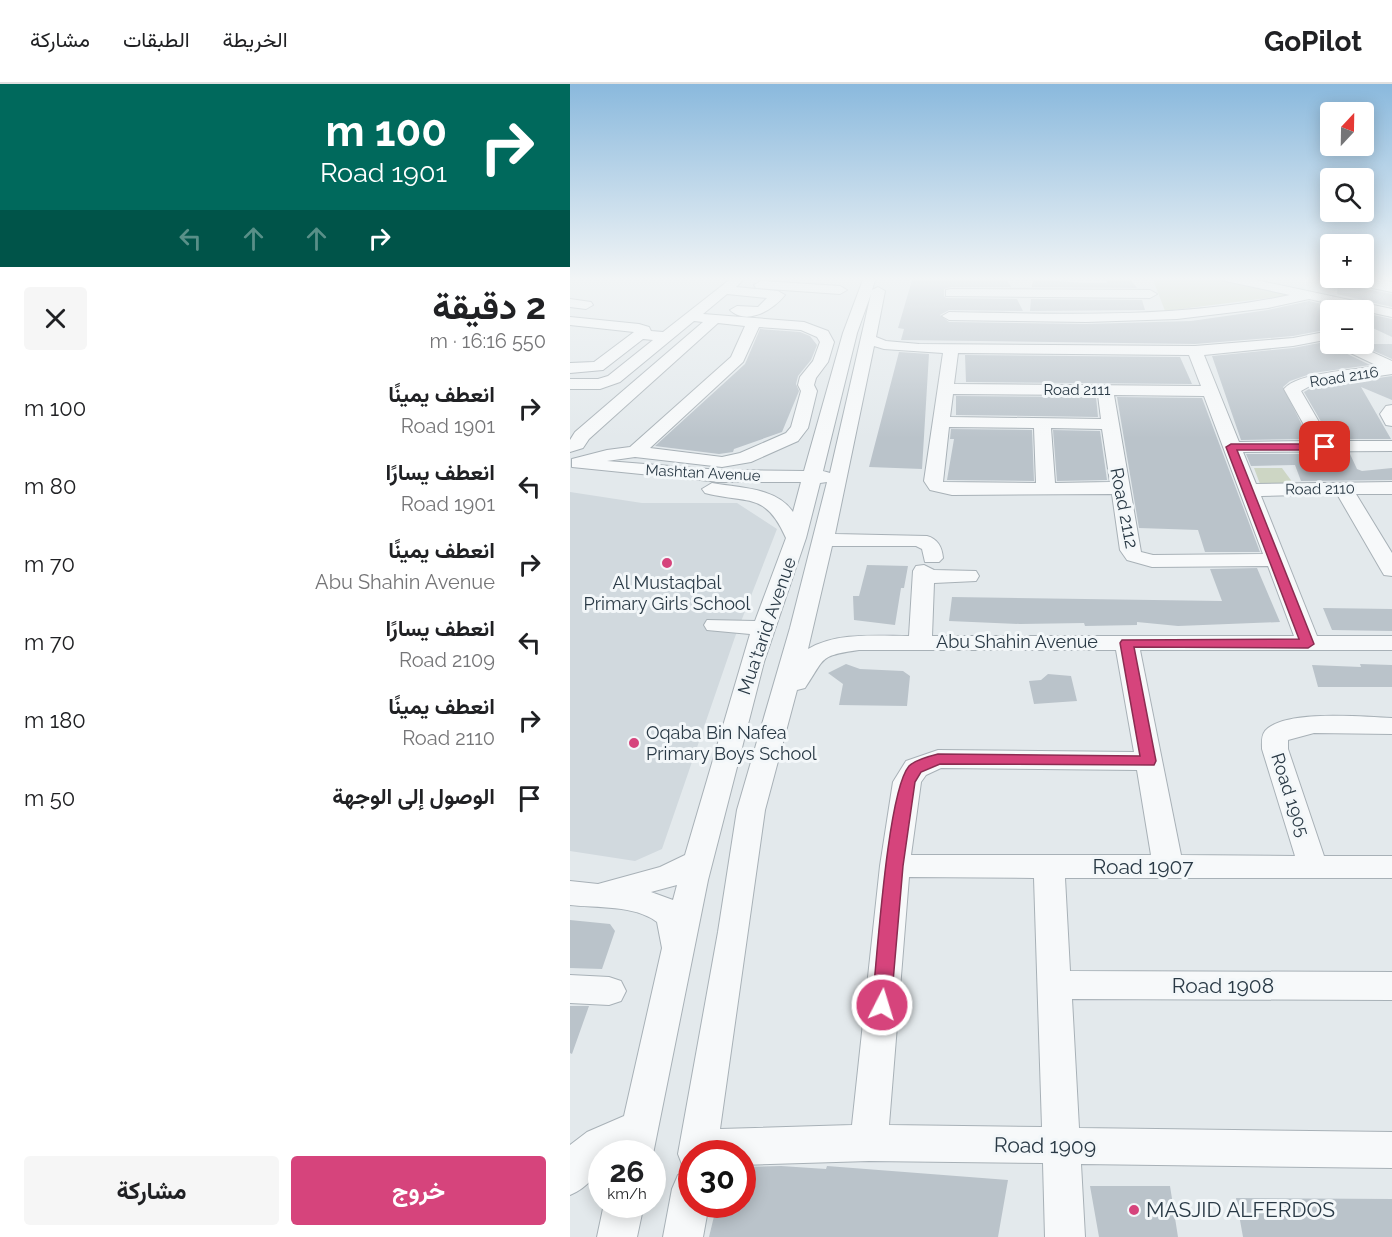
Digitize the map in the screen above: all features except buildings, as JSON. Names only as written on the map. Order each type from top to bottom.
[{"type":"street","points":[[570,368],[598,366],[635,331]]},
{"type":"street","points":[[640,331],[668,337]]},
{"type":"street","points":[[600,384],[621,375],[675,331]]},
{"type":"street","points":[[691,331],[581,436],[572,462],[635,452],[661,456],[715,475],[771,504],[783,511],[809,539],[927,542],[933,549],[927,569],[920,642]]},
{"type":"street","points":[[635,452],[738,358],[750,331]]},
{"type":"street","points":[[809,391],[806,385],[808,377],[820,362],[827,342],[826,336],[815,331]]},
{"type":"street","name":"Mua'tarid Avenue","points":[[823,483],[829,414],[851,331]]},
{"type":"street","name":"Mua'tarid Avenue","points":[[637,1140],[698,862],[752,662],[764,628],[809,539],[823,483],[860,381],[870,331]]},
{"type":"street","points":[[1052,331],[1195,351],[1320,337]]},
{"type":"street","points":[[869,339],[884,345],[951,349],[1080,331]]},
{"type":"street","points":[[715,475],[745,458],[786,441],[795,433],[809,391],[828,379],[847,348]]},
{"type":"street","points":[[860,381],[881,353],[919,348]]},
{"type":"street","points":[[951,349],[933,481],[937,486],[952,489],[1119,488]]},
{"type":"street","points":[[1195,351],[1308,644]]},
{"type":"street","name":"Road 2116","points":[[1363,354],[1392,368]]},
{"type":"street","name":"Road 2116","points":[[1325,447],[1292,393],[1295,386],[1392,368]]},
{"type":"street","points":[[570,384],[600,384],[621,395],[570,438]]},
{"type":"street","name":"Road 2111","points":[[945,389],[1210,391]]},
{"type":"street","name":"Road 2112","points":[[1105,390],[1130,550],[1139,559],[1275,560]]},
{"type":"street","points":[[1392,410],[1388,414],[1392,421]]},
{"type":"street","points":[[715,475],[762,471],[797,459],[808,449],[820,423],[829,414]]},
{"type":"street","name":"Road 2111","points":[[941,422],[1110,424]]},
{"type":"street","points":[[1042,423],[1046,488]]},
{"type":"street","points":[[1231,447],[1392,446]]},
{"type":"street","points":[[661,456],[699,447]]},
{"type":"street","name":"Mashtan Avenue","points":[[572,462],[823,483]]},
{"type":"street","name":"Road 2110","points":[[1247,490],[1392,488]]},
{"type":"street","points":[[1343,489],[1382,537],[1392,570]]},
{"type":"street","name":"Mua'tarid Avenue","points":[[700,1140],[734,932],[751,810],[802,628],[812,582],[809,539]]},
{"type":"street","points":[[927,569],[968,576]]},
{"type":"street","name":"Abu Shahin Avenue","points":[[812,582],[813,620],[816,628],[824,636],[859,643]]},
{"type":"street","points":[[715,625],[764,628]]},
{"type":"street","name":"Abu Shahin Avenue","points":[[771,743],[809,657],[822,650],[859,643],[1392,643]]},
{"type":"street","points":[[1127,643],[1168,867]]},
{"type":"street","name":"Road 1905","points":[[1313,866],[1275,749],[1275,736],[1281,731],[1299,726],[1392,726]]},
{"type":"street","points":[[869,1143],[895,866],[908,782],[916,768],[938,759],[1149,761]]},
{"type":"street","points":[[580,898],[668,876],[698,862]]},
{"type":"street","name":"Road 1907","points":[[895,866],[1392,867]]},
{"type":"street","points":[[1049,866],[1065,1237]]},
{"type":"street","points":[[580,898],[645,902],[667,912],[676,928],[677,953]]},
{"type":"street","name":"Road 1908","points":[[1055,986],[1392,986]]},
{"type":"street","points":[[570,989],[609,991]]},
{"type":"street","name":"Road 1909","points":[[756,1148],[869,1143],[1392,1150]]},
{"type":"street","points":[[570,1176],[588,1154]]},
{"type":"street","points":[[617,1237],[621,1218]]},
{"type":"street","points":[[683,1237],[687,1218]]},
{"type":"shaded area","points":[[570,492],[642,503],[737,503],[777,529],[735,637],[662,849],[635,861],[570,851]]},
{"type":"green space","points":[[1254,468],[1282,468],[1293,483],[1260,484]]},
{"type":"place","name":"Al Mustaqbal Primary Girls School","points":[[667,563]]},
{"type":"place","name":"Oqaba Bin Nafea Primary Boys School","points":[[634,743]]},
{"type":"place","name":"MASJID ALFERDOS","points":[[1134,1210]]},
{"type":"route","points":[[882,1005],[895,866],[908,782],[916,768],[938,759],[1149,761],[1127,643],[1308,644],[1231,447],[1325,447]]}]
